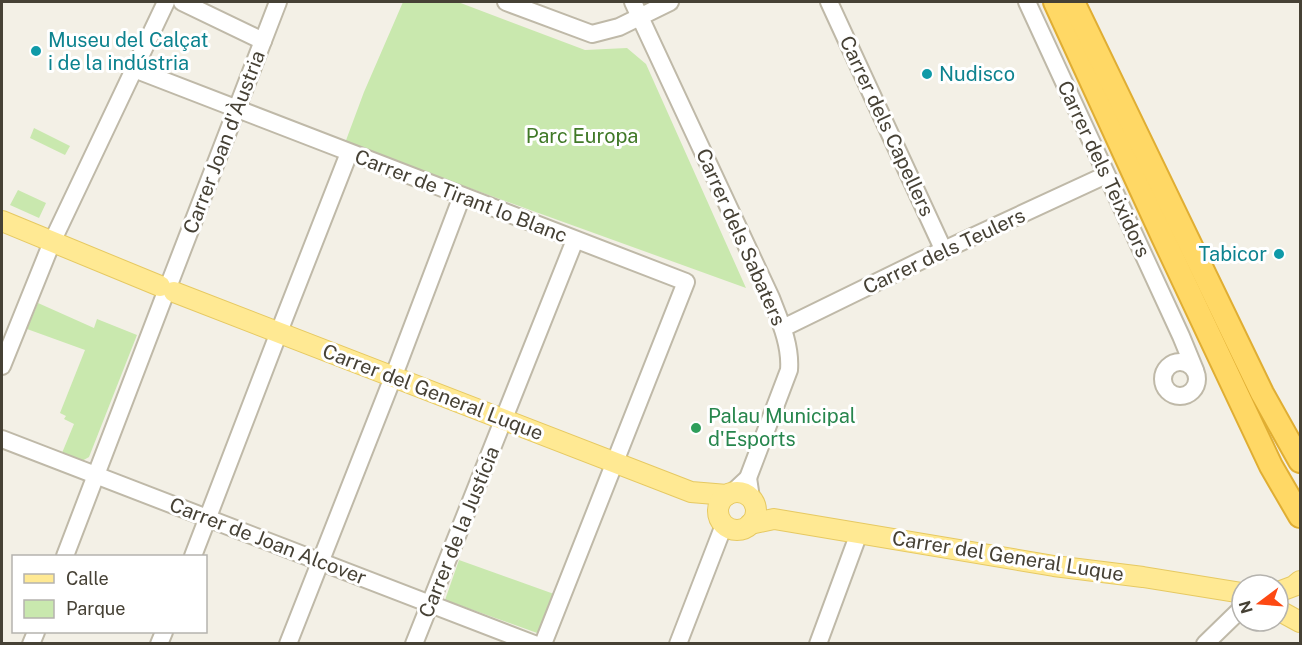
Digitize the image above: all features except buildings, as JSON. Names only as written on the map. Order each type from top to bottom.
[{"type":"highway","points":[[1055,2],[1272,466],[1300,516]]},
{"type":"highway","points":[[1073,2],[1268,404],[1300,461]]},
{"type":"main road","name":"Carrer del General Luque","points":[[2,221],[167,289],[691,492],[741,497]]},
{"type":"main road","points":[[1268,404],[1300,475]]},
{"type":"main road","name":"Carrer del General Luque","points":[[691,492],[731,524],[774,519],[1054,566],[1230,591]]},
{"type":"main road","points":[[741,497],[755,507],[755,513],[731,524],[718,507],[723,498],[741,497],[774,519]]},
{"type":"street","points":[[2,366],[52,242],[166,2]]},
{"type":"street","points":[[182,2],[263,41]]},
{"type":"street","name":"Carrer Joan d'Àustria","points":[[65,555],[278,2]]},
{"type":"street","points":[[506,2],[592,33],[619,27],[637,9],[670,2]]},
{"type":"street","name":"Carrer dels Capellers","points":[[829,2],[944,250]]},
{"type":"street","name":"Carrer dels Teixidors","points":[[1027,2],[1195,370]]},
{"type":"street","name":"Carrer dels Sabaters","points":[[637,9],[783,328],[790,359],[789,370],[741,497]]},
{"type":"street","name":"Carrer de Tirant lo Blanc","points":[[134,69],[686,282],[615,463]]},
{"type":"street","points":[[193,555],[350,153]]},
{"type":"street","name":"Carrer dels Teulers","points":[[783,328],[1106,175]]},
{"type":"street","points":[[288,644],[462,196]]},
{"type":"street","name":"Carrer de la Justícia","points":[[414,644],[575,240]]},
{"type":"street","points":[[1170,365],[1181,362],[1195,370],[1198,381],[1193,392],[1183,397],[1167,390],[1163,380],[1164,374],[1170,365],[1179,354],[1181,336],[1215,346]]},
{"type":"street","name":"Carrer de Joan Alcover","points":[[2,439],[534,644]]},
{"type":"street","points":[[543,644],[615,463]]},
{"type":"street","points":[[678,644],[731,524]]},
{"type":"street","points":[[687,644],[731,524]]},
{"type":"street","points":[[818,644],[859,533]]},
{"type":"street","points":[[1205,644],[1230,620]]},
{"type":"green space","name":"Parc Europa","points":[[403,2],[458,2],[585,50],[627,48],[646,64],[746,288],[345,143],[364,92]]},
{"type":"green space","points":[[34,128],[70,146],[65,155],[30,138]]},
{"type":"green space","points":[[18,190],[46,203],[39,218],[10,205]]},
{"type":"green space","points":[[38,303],[94,328],[97,319],[137,335],[89,457],[82,461],[62,453],[74,424],[64,419],[66,416],[60,413],[85,350],[27,329]]},
{"type":"green space","points":[[459,560],[554,594],[540,634],[445,600]]},
{"type":"place","name":"Museu del Calçat i de la indústria","points":[[36,51]]},
{"type":"place","name":"Nudisco","points":[[927,74]]},
{"type":"place","name":"Tabicor","points":[[1279,254]]},
{"type":"place","name":"Palau Municipal d'Esports","points":[[696,428]]}]
